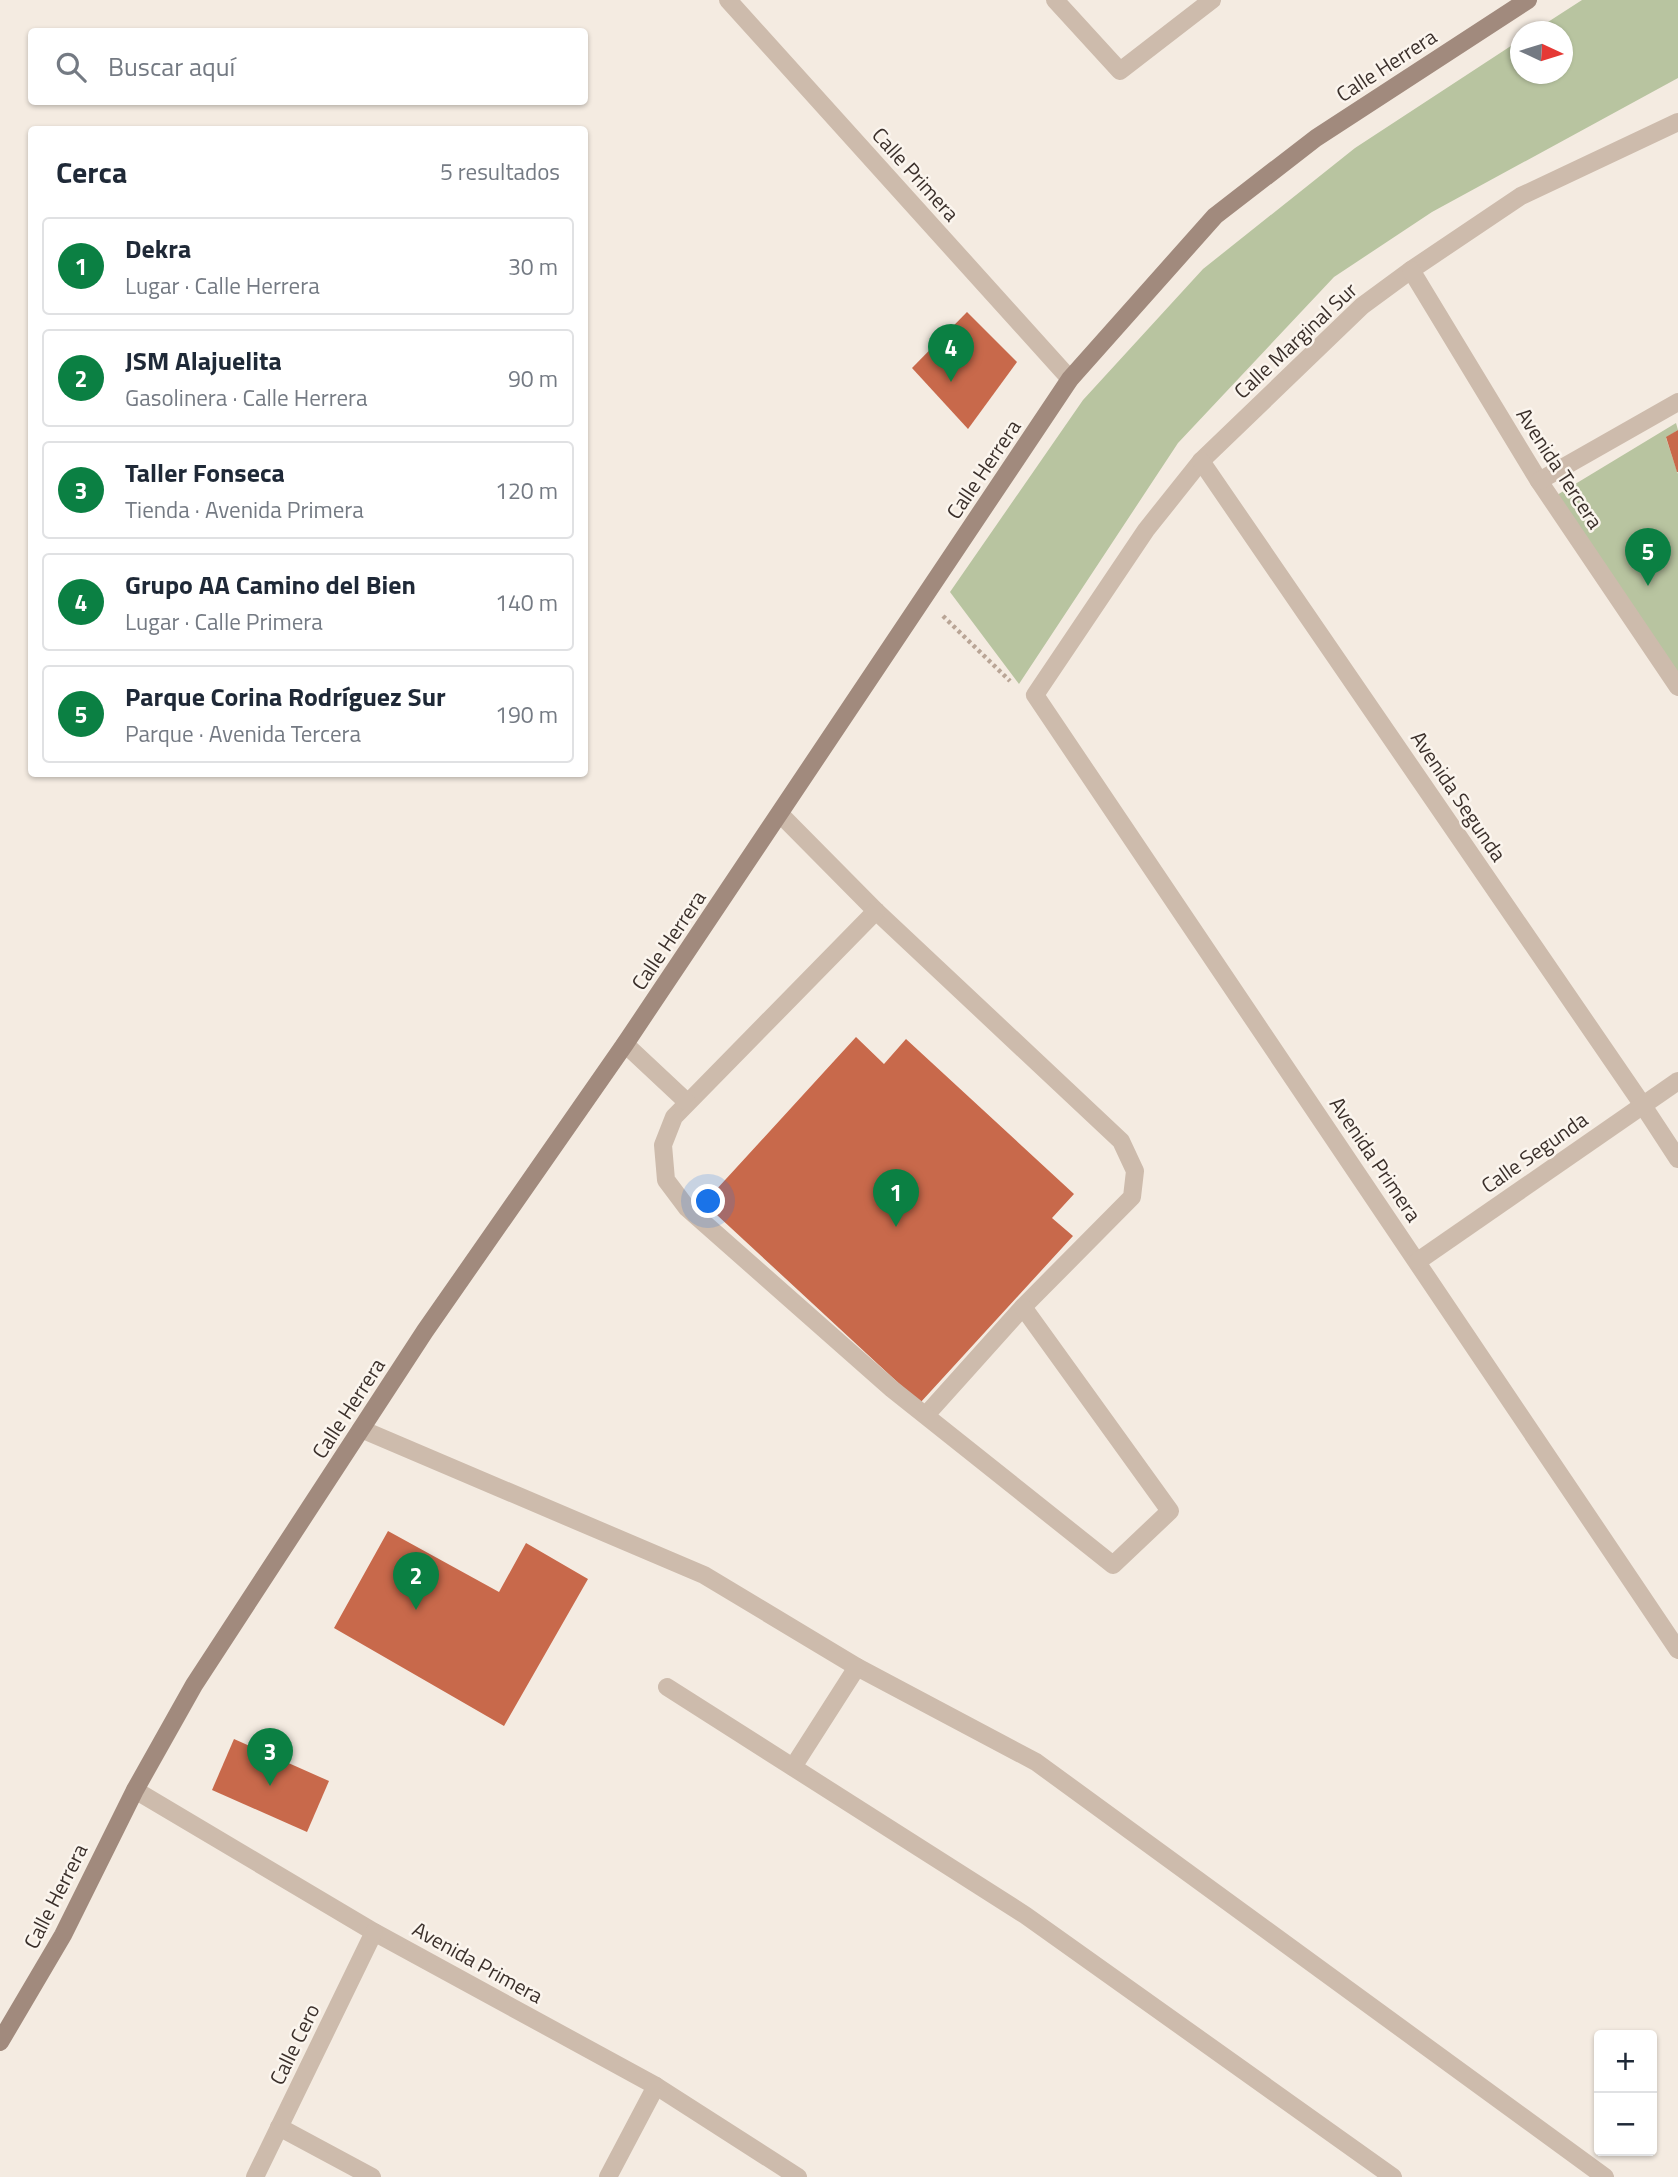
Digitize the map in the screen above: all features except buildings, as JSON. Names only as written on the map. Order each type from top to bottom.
[{"type":"street","name":"Calle Primera","points":[[728,0],[1070,379]]},
{"type":"street","points":[[1055,0],[1120,71],[1212,0]]},
{"type":"street","name":"Calle Herrera","points":[[0,2042],[63,1935],[135,1790],[194,1685],[425,1331],[625,1044],[1070,379],[1215,216],[1317,138],[1528,0]]},
{"type":"street","name":"Calle Marginal Sur","points":[[1035,695],[1146,530],[1201,461],[1362,306],[1521,196],[1678,122]]},
{"type":"street","name":"Avenida Tercera","points":[[1411,270],[1539,481],[1678,687]]},
{"type":"street","points":[[1539,481],[1678,402]]},
{"type":"street","name":"Avenida Segunda","points":[[1201,461],[1678,1159]]},
{"type":"street","name":"Avenida Primera","points":[[1035,695],[1678,1650]]},
{"type":"street","points":[[779,814],[876,911],[1121,1141],[1135,1171],[1132,1197],[1023,1307],[926,1415]]},
{"type":"street","points":[[876,911],[674,1117],[663,1145],[666,1180],[687,1208],[892,1389],[1113,1564],[1170,1511],[1023,1307]]},
{"type":"street","points":[[625,1044],[687,1102]]},
{"type":"street","name":"Calle Segunda","points":[[1418,1261],[1678,1081]]},
{"type":"street","points":[[361,1429],[704,1575],[857,1667],[1036,1762],[1595,2174]]},
{"type":"street","points":[[793,1767],[857,1667]]},
{"type":"street","points":[[667,1686],[1025,1915],[1393,2177]]},
{"type":"street","name":"Avenida Primera","points":[[135,1790],[374,1931],[656,2086],[798,2177]]},
{"type":"street","name":"Calle Cero","points":[[255,2177],[374,1931]]},
{"type":"street","points":[[608,2177],[656,2086]]},
{"type":"street","points":[[279,2127],[372,2177]]},
{"type":"path","points":[[924,597],[1014,685],[1035,695]]},
{"type":"green space","points":[[1582,0],[1678,0],[1678,78],[1432,212],[1334,277],[1178,443],[1019,684],[950,592],[1083,400],[1203,269],[1355,148],[1510,47],[1510,84],[1573,84],[1573,21],[1549,21]]},
{"type":"green space","points":[[1676,423],[1678,430],[1666,438],[1678,474],[1678,676],[1557,495]]},
{"type":"place","name":"Grupo AA Camino del Bien","points":[[951,382]]},
{"type":"place","name":"Parque Corina Rodríguez Sur","points":[[1648,586]]},
{"type":"place","name":"Dekra","points":[[896,1227]]},
{"type":"place","name":"JSM Alajuelita","points":[[416,1610]]},
{"type":"place","name":"Taller Fonseca","points":[[270,1786]]}]
